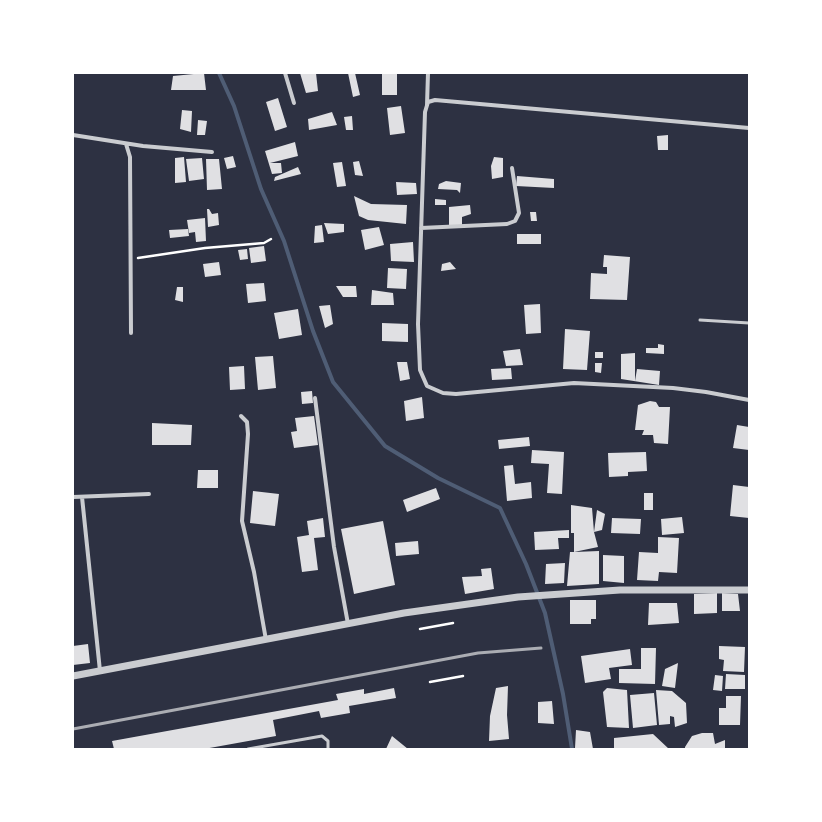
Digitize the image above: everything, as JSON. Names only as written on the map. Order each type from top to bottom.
[{"type":"street","points":[[285,73],[294,103]]},
{"type":"street","points":[[428,73],[418,324],[420,370],[427,386],[432,390],[456,394],[574,382],[673,388],[749,400]]},
{"type":"street","points":[[426,105],[428,102],[435,100],[749,128]]},
{"type":"street","points":[[73,135],[126,144],[212,152]]},
{"type":"street","points":[[126,144],[130,157],[131,333]]},
{"type":"street","points":[[421,228],[507,224],[515,221],[519,212],[512,168]]},
{"type":"street","points":[[315,398],[334,547],[348,624]]},
{"type":"street","points":[[241,416],[247,422],[248,434],[242,521],[254,572],[266,640]]},
{"type":"street","points":[[73,497],[149,494]]},
{"type":"street","points":[[82,497],[100,671]]},
{"type":"street","points":[[73,676],[404,613],[532,596],[620,590],[749,590]]},
{"type":"lane","points":[[700,320],[749,324]]},
{"type":"lane","points":[[248,749],[322,736],[328,741],[328,749]]},
{"type":"path","points":[[131,259],[205,248],[264,243],[271,239]]},
{"type":"path","points":[[420,629],[453,623]]},
{"type":"path","points":[[430,682],[463,676]]},
{"type":"building","points":[[204,73],[206,90],[171,90],[173,76]]},
{"type":"building","points":[[300,73],[316,73],[318,91],[306,93]]},
{"type":"building","points":[[348,73],[355,73],[360,95],[353,97]]},
{"type":"building","points":[[382,73],[397,73],[397,95],[382,95]]},
{"type":"building","points":[[278,98],[287,127],[275,131],[266,102]]},
{"type":"building","points":[[401,106],[405,133],[390,135],[387,108]]},
{"type":"building","points":[[182,110],[192,111],[191,132],[180,129]]},
{"type":"building","points":[[332,112],[337,125],[309,130],[308,119]]},
{"type":"building","points":[[352,116],[353,130],[346,130],[344,117]]},
{"type":"building","points":[[198,120],[207,121],[205,135],[197,135]]},
{"type":"building","points":[[668,135],[668,150],[658,150],[657,136]]},
{"type":"building","points":[[295,142],[298,156],[270,163],[281,163],[282,173],[272,174],[265,151]]},
{"type":"building","points":[[233,156],[236,167],[227,169],[224,158]]},
{"type":"building","points":[[184,157],[186,182],[175,183],[175,158]]},
{"type":"building","points":[[494,157],[503,158],[503,177],[492,179],[491,166]]},
{"type":"building","points":[[202,158],[204,179],[189,181],[186,159]]},
{"type":"building","points":[[206,159],[219,159],[222,189],[207,190]]},
{"type":"building","points":[[359,161],[363,176],[355,175],[353,162]]},
{"type":"building","points":[[342,162],[346,186],[337,187],[333,163]]},
{"type":"building","points":[[298,167],[301,174],[274,181],[275,177]]},
{"type":"building","points":[[517,176],[554,179],[554,188],[516,186]]},
{"type":"building","points":[[446,181],[461,183],[460,193],[457,190],[438,189],[439,184]]},
{"type":"building","points":[[396,182],[416,183],[417,194],[397,195]]},
{"type":"building","points":[[354,196],[371,204],[407,205],[406,224],[368,220],[359,216]]},
{"type":"building","points":[[435,199],[446,200],[446,205],[435,205]]},
{"type":"building","points":[[470,205],[471,214],[462,217],[462,225],[449,226],[449,207]]},
{"type":"building","points":[[207,209],[209,209],[212,214],[218,213],[219,225],[208,227]]},
{"type":"building","points":[[530,212],[536,212],[537,221],[531,221]]},
{"type":"building","points":[[205,218],[206,241],[196,242],[195,232],[189,233],[187,220]]},
{"type":"building","points":[[324,223],[344,224],[344,232],[328,234]]},
{"type":"building","points":[[322,225],[324,242],[314,243],[315,226]]},
{"type":"building","points":[[379,227],[384,245],[365,250],[361,230]]},
{"type":"building","points":[[188,229],[189,236],[170,238],[169,230]]},
{"type":"building","points":[[517,234],[541,234],[541,244],[517,244]]},
{"type":"building","points":[[413,242],[414,262],[391,261],[390,244]]},
{"type":"building","points":[[264,246],[266,261],[251,263],[249,248]]},
{"type":"building","points":[[247,249],[248,259],[240,260],[238,250]]},
{"type":"building","points":[[604,255],[630,257],[627,300],[590,299],[591,273],[607,274],[607,267],[603,267]]},
{"type":"building","points":[[219,262],[221,275],[205,277],[203,264]]},
{"type":"building","points":[[450,262],[456,269],[441,271],[442,264]]},
{"type":"building","points":[[388,268],[407,269],[406,289],[387,288]]},
{"type":"building","points":[[264,283],[266,301],[248,303],[246,284]]},
{"type":"building","points":[[336,286],[356,286],[357,297],[343,297]]},
{"type":"building","points":[[177,287],[183,287],[183,302],[175,300]]},
{"type":"building","points":[[372,290],[393,293],[394,305],[371,305]]},
{"type":"building","points":[[540,304],[541,333],[526,334],[524,305]]},
{"type":"building","points":[[330,305],[333,324],[325,328],[319,306]]},
{"type":"building","points":[[298,309],[302,335],[279,339],[274,313]]},
{"type":"building","points":[[382,323],[408,324],[408,342],[382,341]]},
{"type":"building","points":[[565,329],[590,331],[587,370],[563,369]]},
{"type":"building","points":[[658,344],[664,345],[664,354],[646,353],[646,348],[658,348]]},
{"type":"building","points":[[520,349],[523,365],[506,366],[503,351]]},
{"type":"building","points":[[595,352],[603,352],[603,358],[595,358]]},
{"type":"building","points":[[635,353],[635,381],[637,369],[660,371],[659,385],[621,379],[621,354]]},
{"type":"building","points":[[273,356],[276,388],[258,390],[255,357]]},
{"type":"building","points":[[397,362],[407,362],[410,379],[400,381]]},
{"type":"building","points":[[595,363],[602,363],[601,373],[595,372]]},
{"type":"building","points":[[244,366],[245,389],[230,390],[229,367]]},
{"type":"building","points":[[511,368],[512,379],[492,380],[491,369]]},
{"type":"building","points":[[312,391],[313,403],[302,404],[301,392]]},
{"type":"building","points":[[422,397],[424,418],[406,421],[404,401]]},
{"type":"building","points":[[650,401],[656,402],[659,407],[670,407],[668,444],[654,443],[653,435],[642,435],[644,430],[635,430],[638,405]]},
{"type":"building","points":[[314,416],[318,445],[294,448],[291,432],[297,431],[295,418]]},
{"type":"building","points":[[152,423],[192,425],[191,445],[152,445]]},
{"type":"building","points":[[737,425],[749,427],[749,450],[733,448]]},
{"type":"building","points":[[529,437],[530,446],[499,449],[498,440]]},
{"type":"building","points":[[532,450],[564,452],[562,494],[547,493],[549,464],[531,463]]},
{"type":"building","points":[[646,452],[647,471],[628,472],[628,476],[609,477],[608,453]]},
{"type":"building","points":[[513,465],[515,484],[531,482],[532,498],[507,501],[504,466]]},
{"type":"building","points":[[198,470],[218,470],[218,488],[197,488]]},
{"type":"building","points":[[733,485],[749,487],[749,518],[730,516]]},
{"type":"building","points":[[436,488],[440,499],[407,512],[403,500]]},
{"type":"building","points":[[253,491],[279,494],[275,526],[250,523]]},
{"type":"building","points":[[644,493],[653,493],[653,510],[644,510]]},
{"type":"building","points":[[571,505],[592,508],[594,532],[598,547],[574,552],[574,533],[571,533]]},
{"type":"building","points":[[597,510],[605,514],[602,530],[594,532]]},
{"type":"building","points":[[682,517],[684,533],[662,535],[661,519]]},
{"type":"building","points":[[323,518],[325,537],[314,538],[318,570],[302,572],[297,537],[309,535],[307,521]]},
{"type":"building","points":[[612,518],[641,519],[640,534],[611,533]]},
{"type":"building","points":[[383,521],[395,585],[354,594],[341,529]]},
{"type":"building","points":[[569,530],[569,538],[558,538],[559,549],[535,550],[534,532]]},
{"type":"building","points":[[658,537],[679,538],[677,573],[659,572],[658,581],[637,580],[639,552],[658,553]]},
{"type":"building","points":[[418,541],[419,554],[396,556],[395,543]]},
{"type":"building","points":[[599,551],[599,584],[567,586],[570,552]]},
{"type":"building","points":[[603,555],[624,556],[624,583],[603,581]]},
{"type":"building","points":[[565,563],[564,583],[545,584],[546,564]]},
{"type":"building","points":[[491,568],[494,589],[465,594],[462,577],[482,576],[481,569]]},
{"type":"building","points":[[717,593],[717,613],[694,614],[694,594]]},
{"type":"building","points":[[722,593],[738,594],[740,611],[722,611]]},
{"type":"building","points":[[570,600],[596,600],[596,619],[591,619],[591,624],[570,624]]},
{"type":"building","points":[[649,603],[677,603],[679,623],[648,625]]},
{"type":"building","points":[[88,644],[90,663],[73,665],[73,646]]},
{"type":"building","points":[[719,646],[745,647],[744,672],[723,671],[724,660],[719,659]]},
{"type":"building","points":[[641,648],[656,648],[655,684],[619,683],[619,669],[641,669]]},
{"type":"building","points":[[630,649],[632,665],[609,668],[611,679],[585,683],[581,656]]},
{"type":"building","points":[[678,663],[675,688],[662,686],[665,669]]},
{"type":"building","points":[[726,674],[745,675],[745,689],[725,689]]},
{"type":"building","points":[[715,675],[723,676],[722,691],[713,690]]},
{"type":"building","points":[[508,686],[507,715],[509,739],[489,741],[490,716],[496,688]]},
{"type":"building","points":[[394,688],[396,698],[349,706],[350,713],[321,718],[319,711],[273,720],[276,736],[204,749],[114,749],[112,741],[338,700],[336,694],[364,689],[364,694]]},
{"type":"building","points":[[607,688],[627,690],[629,728],[607,727],[603,692]]},
{"type":"building","points":[[656,690],[672,691],[686,703],[687,723],[675,727],[674,717],[670,716],[670,724],[659,725]]},
{"type":"building","points":[[654,693],[657,725],[633,728],[630,695]]},
{"type":"building","points":[[726,696],[741,696],[740,725],[719,725],[719,708],[726,708]]},
{"type":"building","points":[[552,701],[554,724],[538,723],[538,702]]},
{"type":"building","points":[[576,730],[590,732],[593,749],[575,748]]},
{"type":"building","points":[[702,733],[713,733],[715,744],[725,740],[725,749],[685,749],[692,736]]},
{"type":"building","points":[[653,734],[669,749],[614,749],[614,738]]},
{"type":"building","points":[[392,736],[408,749],[386,749]]},
{"type":"waterway","points":[[219,73],[234,106],[261,189],[284,241],[313,331],[333,382],[385,446],[438,478],[500,508],[526,564],[545,613],[563,694],[572,749]]},
{"type":"railway","points":[[73,729],[478,653],[541,648]]}]
